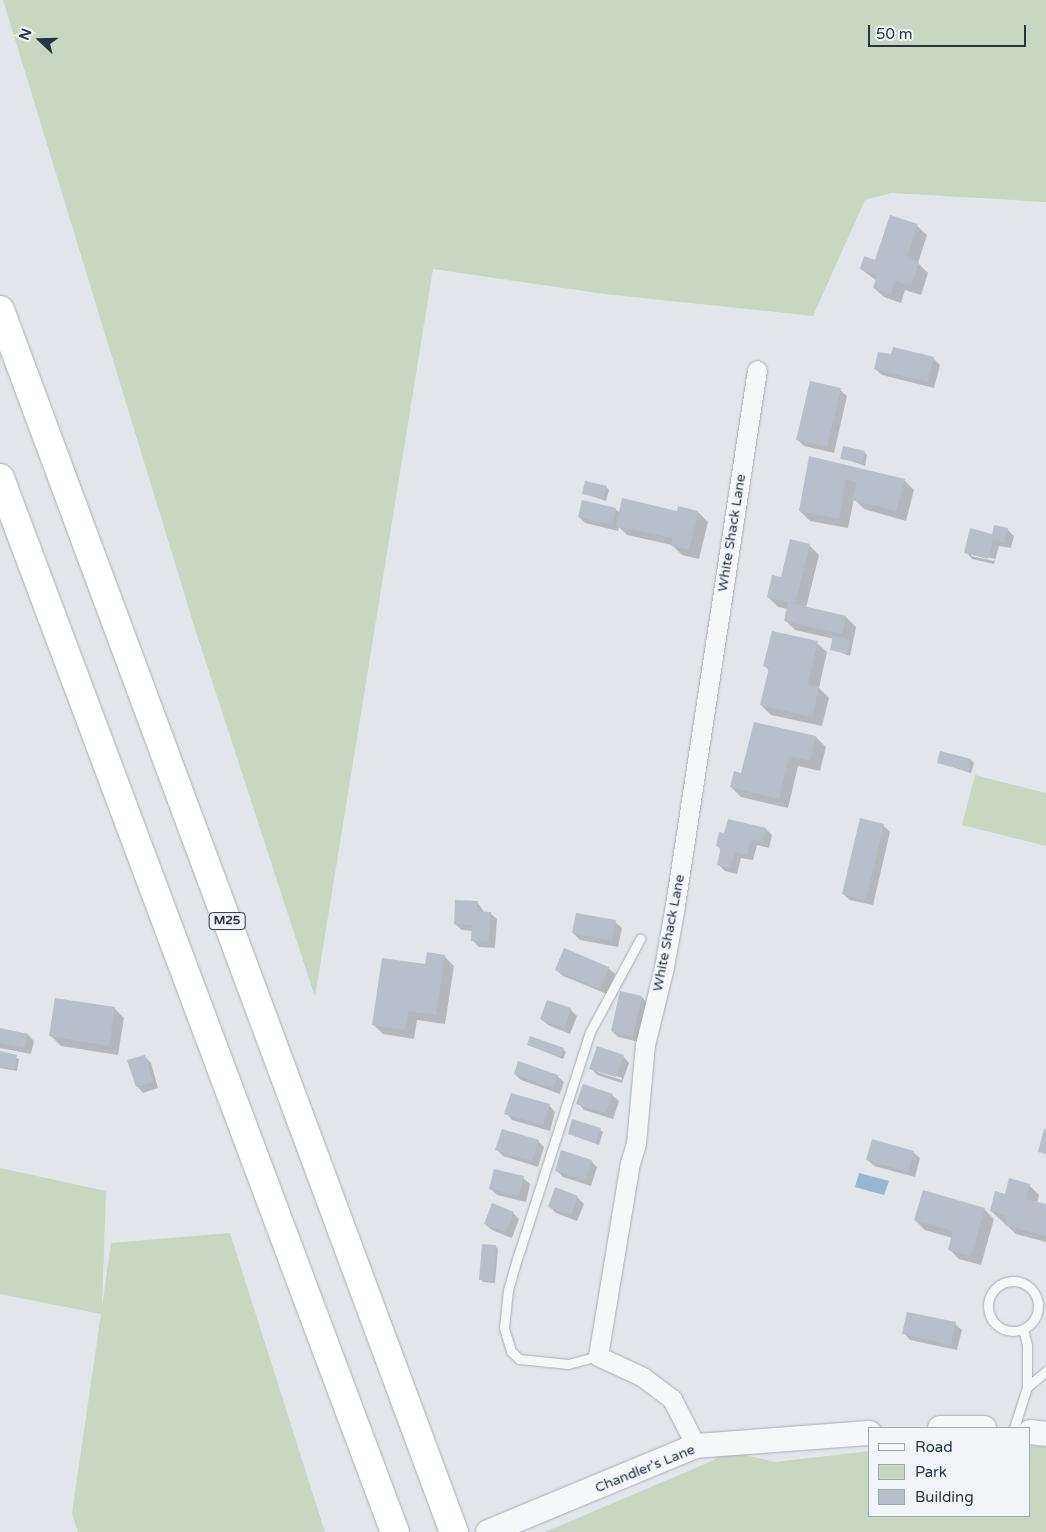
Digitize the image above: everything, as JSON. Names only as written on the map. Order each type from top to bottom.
[{"type":"highway","name":"M25","points":[[0,310],[454,1532]]},
{"type":"highway","points":[[0,478],[395,1532]]},
{"type":"street","name":"White Shack Lane","points":[[598,1356],[630,1163],[636,1143],[645,1045],[664,968],[675,905],[757,370]]},
{"type":"street","points":[[598,1356],[643,1377],[672,1399],[696,1446]]},
{"type":"street","points":[[1031,1432],[1046,1434]]},
{"type":"street","name":"Chandler's Lane","points":[[488,1532],[696,1446],[868,1434]]},
{"type":"lane","points":[[598,1356],[568,1364],[519,1359],[511,1351],[504,1328],[508,1290],[590,1032],[640,939]]},
{"type":"lane","points":[[1007,1282],[1023,1283],[1035,1294],[1038,1310],[1030,1325],[1023,1329],[1007,1331],[993,1322],[989,1314],[990,1298],[1000,1285],[1007,1282]]},
{"type":"lane","points":[[1014,1427],[1027,1387],[1027,1345],[1023,1329]]},
{"type":"lane","points":[[1027,1387],[1046,1371]]},
{"type":"green space","points":[[3,0],[1046,0],[1046,202],[892,193],[865,200],[813,316],[605,294],[433,269],[315,997],[196,632]]},
{"type":"green space","points":[[975,775],[1046,793],[1046,846],[962,825]]},
{"type":"green space","points":[[0,1168],[106,1191],[102,1307],[111,1243],[230,1233],[325,1532],[78,1532],[72,1513],[101,1314],[0,1294]]},
{"type":"green space","points":[[1031,1446],[1046,1447],[1046,1532],[545,1532],[712,1461],[728,1451],[775,1462],[868,1451],[868,1517],[1031,1517]]},
{"type":"water","points":[[859,1173],[889,1181],[884,1195],[855,1187]]},
{"type":"building","points":[[890,215],[918,224],[907,258],[919,262],[911,286],[895,281],[891,294],[873,288],[877,275],[860,269],[864,256],[875,260]]},
{"type":"building","points":[[893,347],[934,357],[928,382],[874,369],[878,352],[891,354]]},
{"type":"building","points":[[810,381],[841,388],[827,447],[796,440]]},
{"type":"building","points":[[843,446],[865,451],[862,463],[840,459]]},
{"type":"building","points":[[809,456],[905,479],[896,511],[852,500],[857,482],[846,479],[839,519],[799,511]]},
{"type":"building","points":[[585,481],[607,486],[603,499],[582,494]]},
{"type":"building","points":[[622,498],[677,511],[678,506],[698,511],[689,550],[671,546],[672,538],[616,526]]},
{"type":"building","points":[[582,500],[616,508],[612,525],[578,517]]},
{"type":"building","points":[[994,525],[1008,528],[1004,543],[993,540],[988,559],[964,553],[970,528],[992,534]]},
{"type":"building","points":[[790,539],[810,544],[795,604],[846,616],[842,634],[784,621],[788,602],[767,597],[772,575],[781,577]]},
{"type":"building","points":[[772,631],[818,641],[808,685],[819,687],[812,717],[760,705],[769,668],[763,666]]},
{"type":"building","points":[[833,635],[850,640],[847,654],[830,650]]},
{"type":"building","points":[[754,722],[816,736],[810,761],[789,756],[779,799],[730,787],[734,771],[741,773]]},
{"type":"building","points":[[940,751],[971,759],[969,771],[937,763]]},
{"type":"building","points":[[860,818],[884,824],[866,900],[842,894]]},
{"type":"building","points":[[728,819],[766,828],[763,842],[751,839],[747,855],[735,852],[731,868],[717,865],[721,847],[716,846],[719,832],[724,833]]},
{"type":"building","points":[[455,900],[478,901],[477,911],[491,912],[489,942],[471,941],[472,925],[454,924]]},
{"type":"building","points":[[576,913],[616,920],[612,941],[572,933]]},
{"type":"building","points":[[564,948],[609,967],[600,989],[555,970]]},
{"type":"building","points":[[427,952],[445,955],[436,1015],[408,1011],[405,1030],[372,1025],[382,958],[425,964]]},
{"type":"building","points":[[620,991],[642,996],[632,1037],[611,1031]]},
{"type":"building","points":[[55,998],[115,1007],[109,1046],[49,1036]]},
{"type":"building","points":[[547,1000],[571,1008],[564,1028],[540,1019]]},
{"type":"building","points":[[0,1028],[28,1034],[25,1048],[0,1043]]},
{"type":"building","points":[[530,1036],[564,1048],[560,1057],[527,1045]]},
{"type":"building","points":[[597,1046],[624,1055],[616,1077],[589,1069]]},
{"type":"building","points":[[0,1051],[17,1055],[14,1069],[0,1066]]},
{"type":"building","points":[[145,1055],[153,1082],[136,1087],[127,1060]]},
{"type":"building","points":[[518,1061],[558,1075],[553,1088],[514,1074]]},
{"type":"building","points":[[583,1084],[613,1094],[606,1113],[576,1104]]},
{"type":"building","points":[[511,1093],[550,1104],[543,1125],[504,1114]]},
{"type":"building","points":[[572,1119],[601,1128],[596,1143],[568,1134]]},
{"type":"building","points":[[502,1129],[539,1140],[532,1161],[495,1150]]},
{"type":"building","points":[[1044,1129],[1046,1130],[1046,1154],[1038,1152]]},
{"type":"building","points":[[872,1139],[914,1151],[908,1172],[866,1160]]},
{"type":"building","points":[[561,1150],[592,1160],[585,1180],[555,1171]]},
{"type":"building","points":[[494,1169],[524,1176],[519,1196],[489,1189]]},
{"type":"building","points":[[1009,1178],[1030,1184],[1026,1199],[1046,1204],[1046,1236],[1005,1225],[1007,1216],[990,1211],[995,1191],[1005,1194]]},
{"type":"building","points":[[555,1187],[578,1196],[571,1215],[548,1207]]},
{"type":"building","points":[[923,1190],[985,1208],[971,1256],[948,1250],[953,1231],[914,1220]]},
{"type":"building","points":[[492,1203],[514,1212],[506,1232],[484,1224]]},
{"type":"building","points":[[482,1244],[496,1245],[493,1281],[479,1280]]},
{"type":"building","points":[[907,1312],[956,1322],[951,1345],[902,1334]]}]
